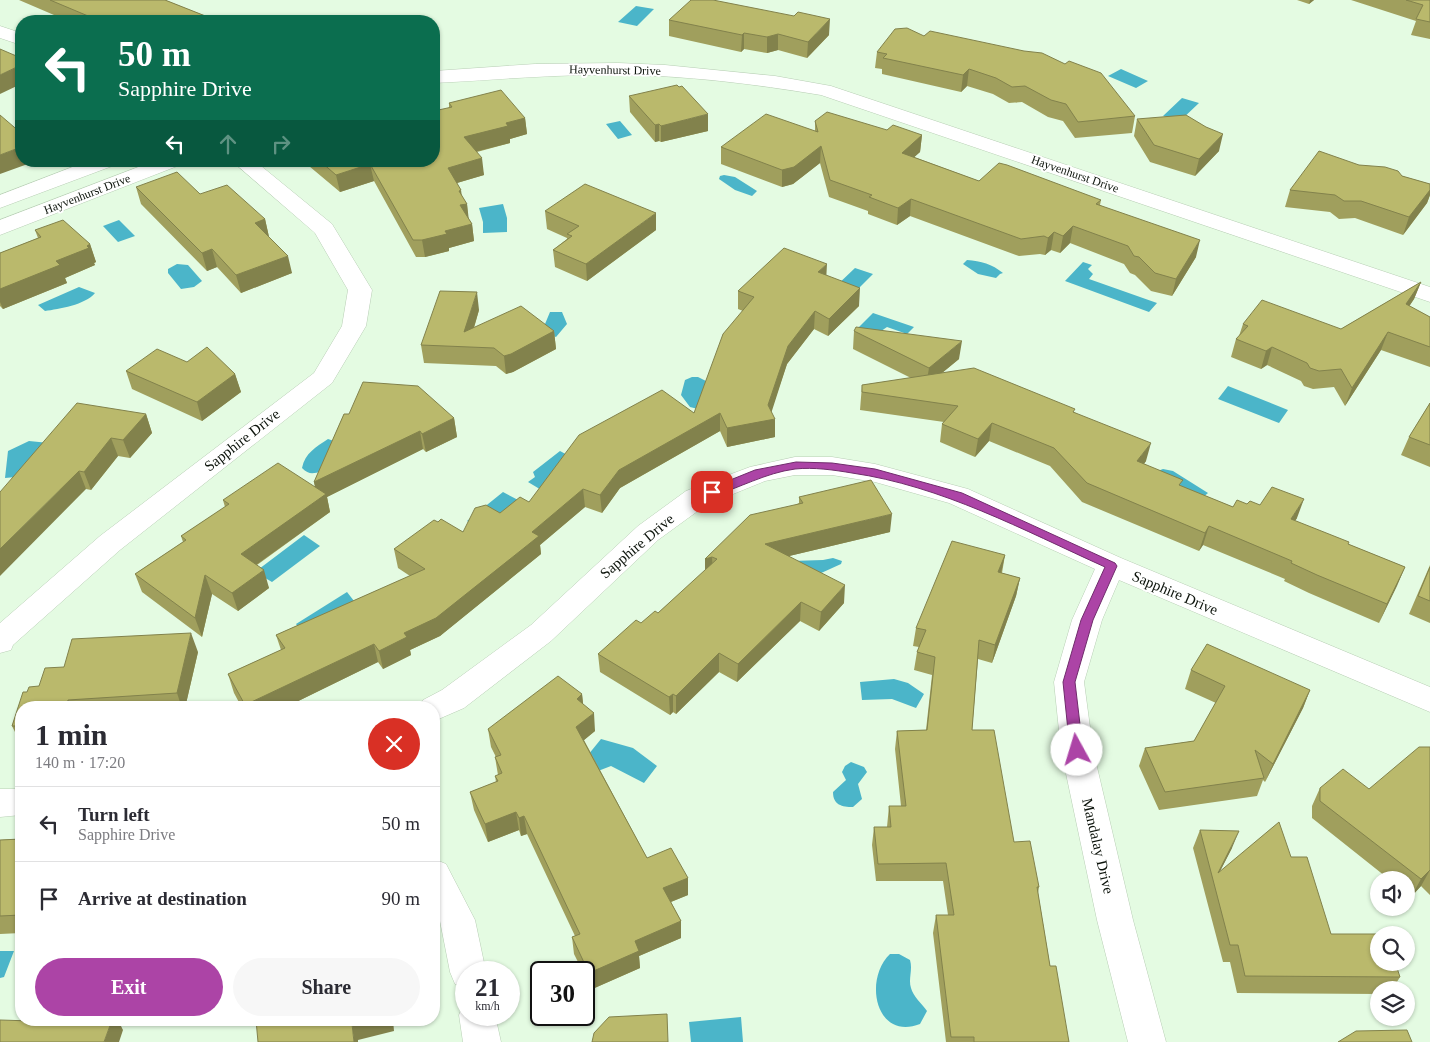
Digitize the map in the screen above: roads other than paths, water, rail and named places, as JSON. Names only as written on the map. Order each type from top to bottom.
[{"type":"street","points":[[0,31],[15,37]]},
{"type":"street","name":"Hayvenhurst Drive","points":[[440,76],[515,80],[669,82],[714,77],[775,82],[824,90],[1430,295]]},
{"type":"street","name":"Hayvenhurst Drive","points":[[440,91],[515,80]]},
{"type":"street","name":"Hayvenhurst Drive","points":[[0,202],[92,167]]},
{"type":"street","name":"Hayvenhurst Drive","points":[[0,228],[158,167]]},
{"type":"street","name":"Sapphire Drive","points":[[0,642],[2,637],[110,543],[323,378],[354,326],[360,290],[324,229],[249,167]]},
{"type":"street","name":"Sapphire Drive","points":[[440,706],[453,699],[541,633],[648,533],[696,498],[759,473],[796,466],[832,466],[875,473],[958,496],[1111,566],[1430,700]]},
{"type":"street","name":"Mandalay Drive","points":[[1111,566],[1087,620],[1069,682],[1077,750],[1115,920],[1147,1042]]},
{"type":"street","points":[[0,803],[15,802]]},
{"type":"street","points":[[440,886],[457,920],[466,961]]},
{"type":"street","points":[[479,1026],[482,1042]]},
{"type":"water","points":[[636,6],[654,9],[637,26],[618,22]]},
{"type":"water","points":[[1121,69],[1148,81],[1136,88],[1108,76]]},
{"type":"water","points":[[1182,98],[1199,103],[1180,121],[1163,116]]},
{"type":"water","points":[[620,121],[632,135],[618,139],[606,124]]},
{"type":"water","points":[[720,176],[735,177],[757,191],[752,196],[735,190],[719,179]]},
{"type":"water","points":[[503,204],[507,218],[507,232],[483,233],[483,222],[479,208]]},
{"type":"water","points":[[119,220],[135,236],[118,242],[103,226]]},
{"type":"water","points":[[967,260],[995,267],[1003,273],[996,278],[978,274],[963,264]]},
{"type":"water","points":[[1083,262],[1092,265],[1088,269],[1093,274],[1089,279],[1157,303],[1149,312],[1065,281]]},
{"type":"water","points":[[177,264],[188,265],[202,281],[194,287],[181,289],[168,273],[168,269]]},
{"type":"water","points":[[855,268],[873,274],[852,295],[834,288]]},
{"type":"water","points":[[79,287],[95,293],[85,301],[64,308],[45,311],[38,305]]},
{"type":"water","points":[[550,312],[562,312],[567,324],[556,337],[536,330],[539,326],[545,324]]},
{"type":"water","points":[[873,313],[914,327],[907,334],[887,327],[871,338],[855,331]]},
{"type":"water","points":[[698,377],[706,381],[698,409],[690,407],[681,395],[685,380]]},
{"type":"water","points":[[1228,386],[1288,410],[1279,423],[1218,399]]},
{"type":"water","points":[[328,439],[334,441],[322,471],[311,473],[304,470],[302,468],[303,463],[308,454]]},
{"type":"water","points":[[29,441],[49,443],[27,476],[5,478],[8,451]]},
{"type":"water","points":[[560,451],[573,458],[548,494],[528,482],[535,477],[533,472]]},
{"type":"water","points":[[1163,469],[1173,471],[1208,493],[1195,504],[1155,472]]},
{"type":"water","points":[[503,492],[520,501],[502,517],[489,524],[482,525],[467,521]]},
{"type":"water","points":[[304,535],[320,546],[272,582],[255,572]]},
{"type":"water","points":[[833,558],[842,561],[841,564],[819,574],[791,561],[823,560]]},
{"type":"water","points":[[347,592],[361,610],[305,636],[296,624]]},
{"type":"water","points":[[894,679],[908,683],[924,694],[916,708],[892,699],[862,700],[860,682]]},
{"type":"water","points":[[601,739],[633,748],[657,766],[644,783],[611,766],[598,771],[588,755]]},
{"type":"water","points":[[851,762],[864,767],[867,772],[858,784],[862,799],[853,807],[839,804],[833,796],[833,792],[846,780],[842,772],[845,766]]},
{"type":"water","points":[[0,951],[14,951],[4,977],[0,978]]},
{"type":"water","points":[[890,954],[899,954],[910,960],[912,991],[927,1011],[920,1024],[905,1027],[893,1024],[884,1016],[878,1005],[876,992],[877,978],[882,965]]},
{"type":"water","points":[[741,1017],[743,1042],[691,1042],[689,1022]]}]
